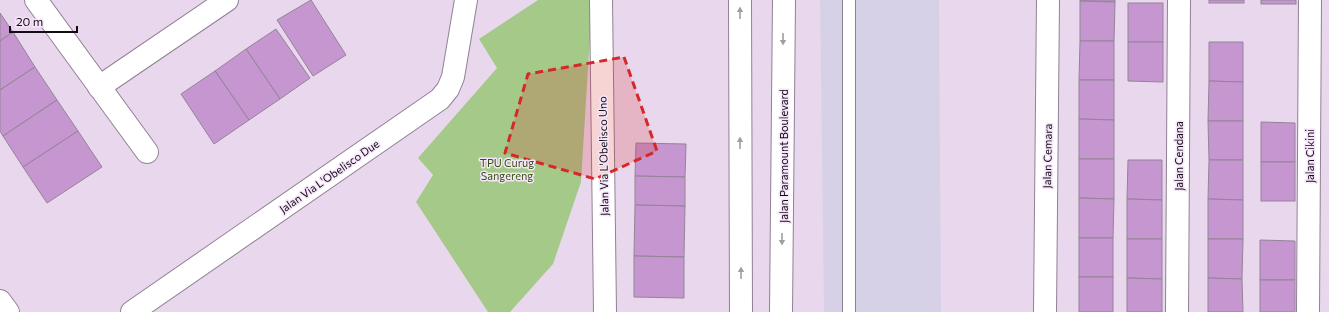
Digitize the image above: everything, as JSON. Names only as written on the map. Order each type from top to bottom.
[{"type":"street","points":[[36,0],[147,152]]},
{"type":"street","points":[[99,87],[227,0]]},
{"type":"street","name":"Jalan Via L'Obelisco Due","points":[[132,312],[440,99],[448,89],[453,77],[466,0]]},
{"type":"street","name":"Jalan Via L'Obelisco Uno","points":[[601,0],[605,312]]},
{"type":"street","points":[[740,0],[741,312]]},
{"type":"street","name":"Jalan Paramount Boulevard","points":[[781,312],[784,0]]},
{"type":"street","name":"Jalan Cemara","points":[[1045,312],[1048,0]]},
{"type":"street","name":"Jalan Cendana","points":[[1177,312],[1179,0]]},
{"type":"street","name":"Jalan Cikini","points":[[1308,312],[1310,0]]},
{"type":"street","points":[[0,301],[8,312]]},
{"type":"lane","points":[[849,0],[849,312]]},
{"type":"highlighted area","points":[[624,57],[657,151],[595,179],[505,153],[528,74]]},
{"type":"shaded area","points":[[820,0],[939,0],[941,312],[824,312]]},
{"type":"green space","name":"TPU Curug Sangereng","points":[[538,0],[589,0],[592,4],[581,182],[553,264],[510,312],[488,312],[416,202],[433,175],[418,158],[497,68],[479,39]]},
{"type":"building","points":[[311,0],[346,55],[313,76],[277,20]]},
{"type":"building","points":[[1115,0],[1115,2],[1080,1]]},
{"type":"building","points":[[1209,0],[1244,0],[1244,3],[1209,3]]},
{"type":"building","points":[[1261,0],[1296,0],[1296,4],[1261,4]]},
{"type":"building","points":[[1080,1],[1115,2],[1114,41],[1080,41]]},
{"type":"building","points":[[1128,3],[1163,3],[1163,42],[1128,42]]},
{"type":"building","points":[[0,13],[13,32],[0,41]]},
{"type":"building","points":[[276,29],[310,78],[280,99],[246,49]]},
{"type":"building","points":[[13,32],[35,67],[0,90],[0,41]]},
{"type":"building","points":[[1080,41],[1114,41],[1114,80],[1079,80]]},
{"type":"building","points":[[1128,42],[1163,42],[1163,82],[1128,81]]},
{"type":"building","points":[[1209,42],[1243,42],[1243,82],[1209,81]]},
{"type":"building","points":[[246,49],[280,99],[249,120],[215,71]]},
{"type":"building","points":[[35,67],[57,100],[3,136],[0,131],[0,90]]},
{"type":"building","points":[[215,71],[249,120],[214,144],[181,94]]},
{"type":"building","points":[[1079,80],[1114,80],[1114,120],[1079,119]]},
{"type":"building","points":[[1209,81],[1243,82],[1243,121],[1208,121]]},
{"type":"building","points":[[57,100],[78,131],[23,167],[3,136]]},
{"type":"building","points":[[1079,119],[1114,120],[1114,159],[1079,159]]},
{"type":"building","points":[[1208,121],[1243,121],[1243,160],[1209,160]]},
{"type":"building","points":[[1261,122],[1295,123],[1295,162],[1261,162]]},
{"type":"building","points":[[78,131],[102,167],[47,203],[23,167]]},
{"type":"building","points":[[636,143],[686,144],[685,177],[635,176]]},
{"type":"building","points":[[1079,159],[1114,159],[1114,199],[1079,198]]},
{"type":"building","points":[[1128,160],[1162,160],[1162,200],[1127,199]]},
{"type":"building","points":[[1209,160],[1243,160],[1243,200],[1208,199]]},
{"type":"building","points":[[1261,162],[1295,162],[1295,201],[1261,201]]},
{"type":"building","points":[[635,176],[685,177],[685,206],[635,205]]},
{"type":"building","points":[[1079,198],[1114,199],[1113,238],[1079,238]]},
{"type":"building","points":[[1127,199],[1162,200],[1162,239],[1127,239]]},
{"type":"building","points":[[1208,199],[1243,200],[1243,239],[1208,239]]},
{"type":"building","points":[[635,205],[685,206],[684,257],[634,256]]},
{"type":"building","points":[[1079,238],[1113,238],[1113,277],[1079,277]]},
{"type":"building","points":[[1127,239],[1162,239],[1162,279],[1127,278]]},
{"type":"building","points":[[1208,239],[1243,239],[1242,279],[1208,278]]},
{"type":"building","points":[[1260,240],[1295,241],[1295,280],[1260,280]]},
{"type":"building","points":[[634,256],[684,257],[684,298],[634,297]]},
{"type":"building","points":[[1079,277],[1113,277],[1113,312],[1079,312]]},
{"type":"building","points":[[1127,278],[1162,279],[1162,312],[1127,312]]},
{"type":"building","points":[[1208,278],[1242,279],[1243,312],[1208,312]]},
{"type":"building","points":[[1260,280],[1295,280],[1295,312],[1260,312]]}]
